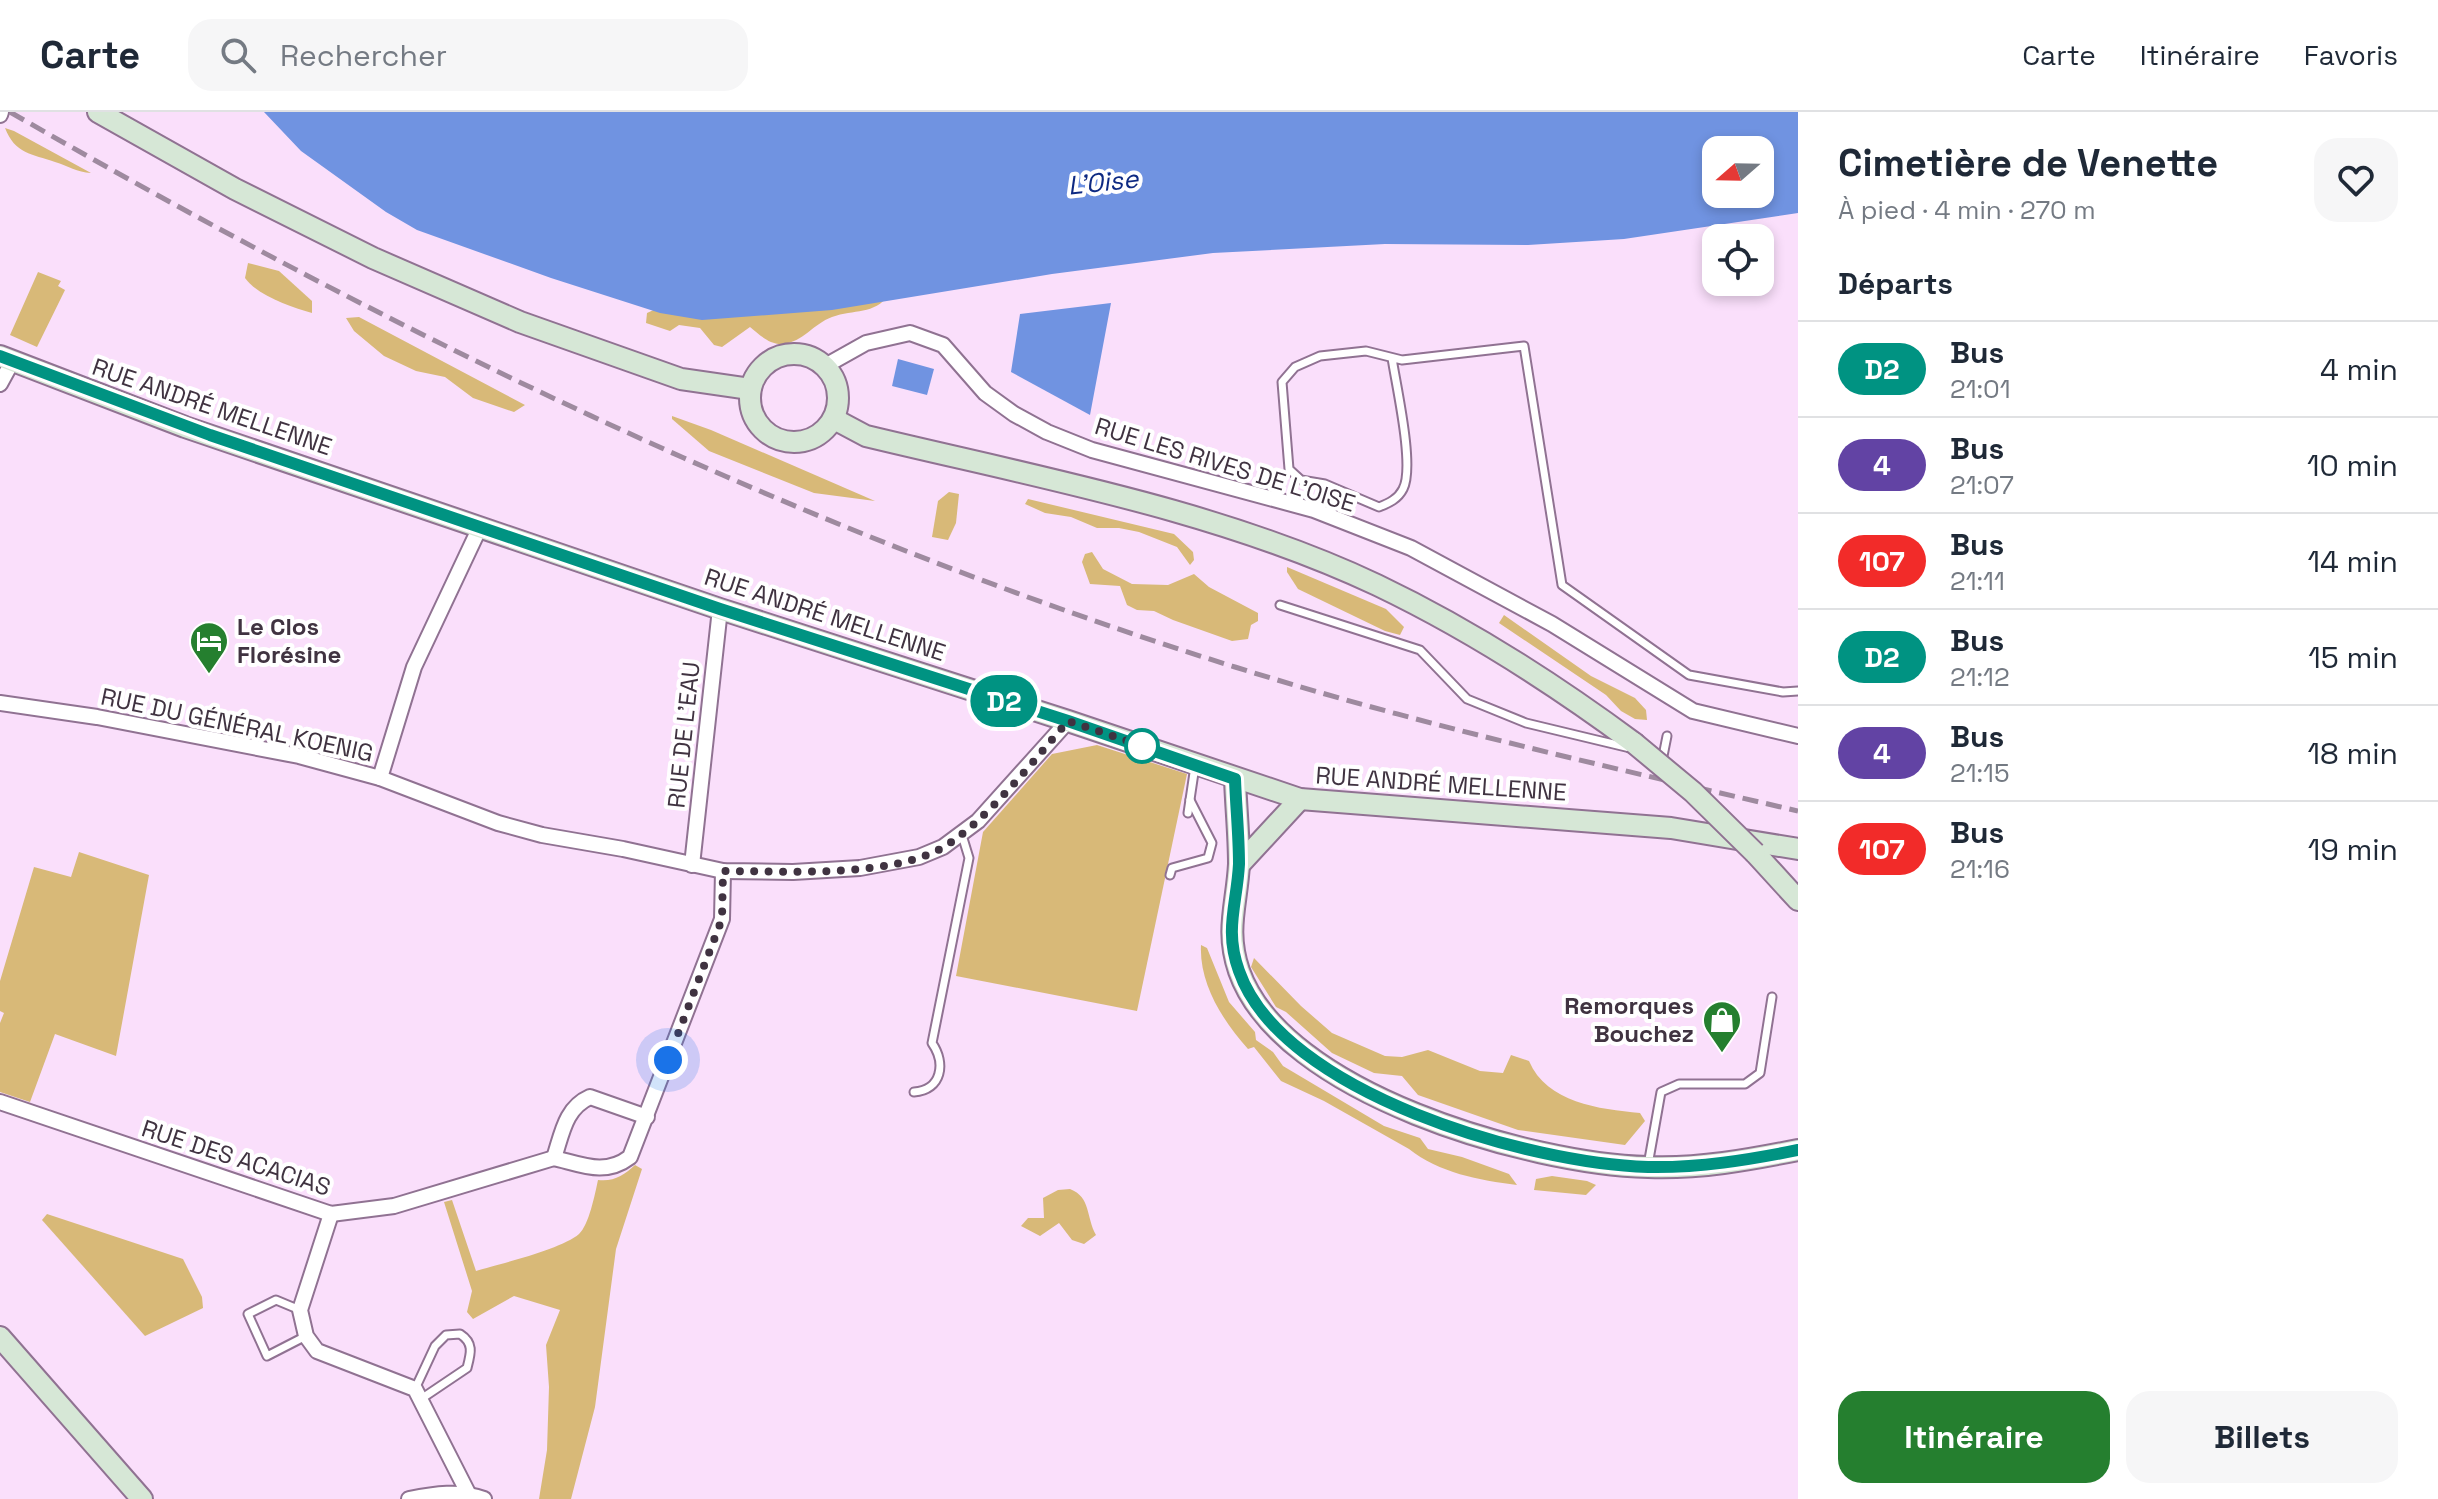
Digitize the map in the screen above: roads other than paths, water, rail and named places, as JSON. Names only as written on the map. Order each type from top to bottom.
[{"type":"street","points":[[98,112],[235,189],[373,258],[520,322],[681,379],[750,389]]},
{"type":"street","name":"RUE LES RIVES DE L'OISE","points":[[825,366],[866,343],[910,333],[943,345],[985,393],[1047,432],[1092,450],[1314,510],[1411,548],[1552,624],[1693,711],[1798,736]]},
{"type":"street","points":[[787,354],[814,358],[825,366],[838,391],[838,405],[834,419],[825,430],[814,438],[786,442],[761,429],[753,417],[750,389],[763,366],[787,354]]},
{"type":"street","points":[[0,384],[6,359]]},
{"type":"street","name":"RUE ANDRÉ MELLENNE","points":[[6,359],[185,427],[720,609],[1300,799],[1671,828],[1798,849]]},
{"type":"street","points":[[834,419],[866,436],[1117,496],[1242,532],[1375,584],[1504,652],[1634,743],[1693,792],[1798,900]]},
{"type":"street","points":[[380,778],[414,667],[480,527]]},
{"type":"street","name":"RUE DE L'EAU","points":[[692,865],[720,609]]},
{"type":"street","name":"RUE DU GÉNÉRAL KOENIG","points":[[0,703],[168,730],[299,756],[380,778],[498,823],[542,835],[723,871],[793,872],[888,865],[943,847],[978,821],[1068,721]]},
{"type":"street","points":[[1235,779],[1239,865],[1231,919],[1239,973],[1253,1000],[1271,1023],[1306,1053],[1354,1085],[1404,1111],[1493,1142],[1550,1156],[1647,1167],[1697,1167],[1798,1150]]},
{"type":"street","points":[[1239,865],[1300,799]]},
{"type":"street","points":[[647,1117],[590,1097],[578,1102],[570,1111],[554,1158],[602,1170],[618,1167],[630,1157],[647,1117],[722,919],[723,871]]},
{"type":"street","name":"RUE DES ACACIAS","points":[[0,1102],[331,1214],[394,1206],[554,1158]]},
{"type":"street","points":[[331,1214],[300,1310],[306,1336],[317,1351],[418,1394],[468,1493]]},
{"type":"street","points":[[0,1337],[142,1499]]},
{"type":"street","points":[[409,1499],[468,1493],[484,1499]]},
{"type":"lane","points":[[1392,358],[1408,466],[1404,487],[1393,501],[1379,507],[1325,484],[1301,480],[1289,469],[1282,382],[1295,367],[1320,356],[1366,351],[1402,360],[1524,346],[1562,585],[1689,675],[1783,692],[1798,691]]},
{"type":"lane","points":[[1280,605],[1420,650],[1467,699],[1526,723],[1663,756],[1667,736]]},
{"type":"lane","points":[[1188,813],[1196,764]]},
{"type":"lane","points":[[1170,875],[1172,868],[1208,858],[1212,851],[1212,843],[1190,800]]},
{"type":"lane","points":[[914,1092],[926,1089],[940,1075],[939,1052],[932,1043],[969,858],[961,833]]},
{"type":"lane","points":[[1647,1167],[1661,1092],[1679,1084],[1745,1084],[1760,1073],[1772,997]]},
{"type":"lane","points":[[300,1310],[276,1300],[248,1314],[267,1356],[306,1336]]},
{"type":"lane","points":[[460,1334],[468,1339],[471,1350],[467,1368],[418,1394],[435,1346],[446,1335],[460,1334]]},
{"type":"water","name":"L'Oise","points":[[264,112],[1798,112],[1798,213],[1724,224],[1702,224],[1702,227],[1624,239],[1528,245],[1385,244],[1213,253],[1052,274],[832,310],[702,320],[660,313],[551,278],[417,230],[386,212],[301,151]]},
{"type":"water","points":[[1111,303],[1090,415],[1011,372],[1020,314]]},
{"type":"water","points":[[898,359],[934,369],[927,395],[892,386]]},
{"type":"railway","points":[[10,112],[157,195],[455,351],[761,492],[917,555],[1075,614],[1305,688],[1515,744],[1798,811]]},
{"type":"place","name":"Le Clos Florésine","points":[[209,675]]},
{"type":"place","name":"Remorques Bouchez","points":[[1722,1054]]}]
